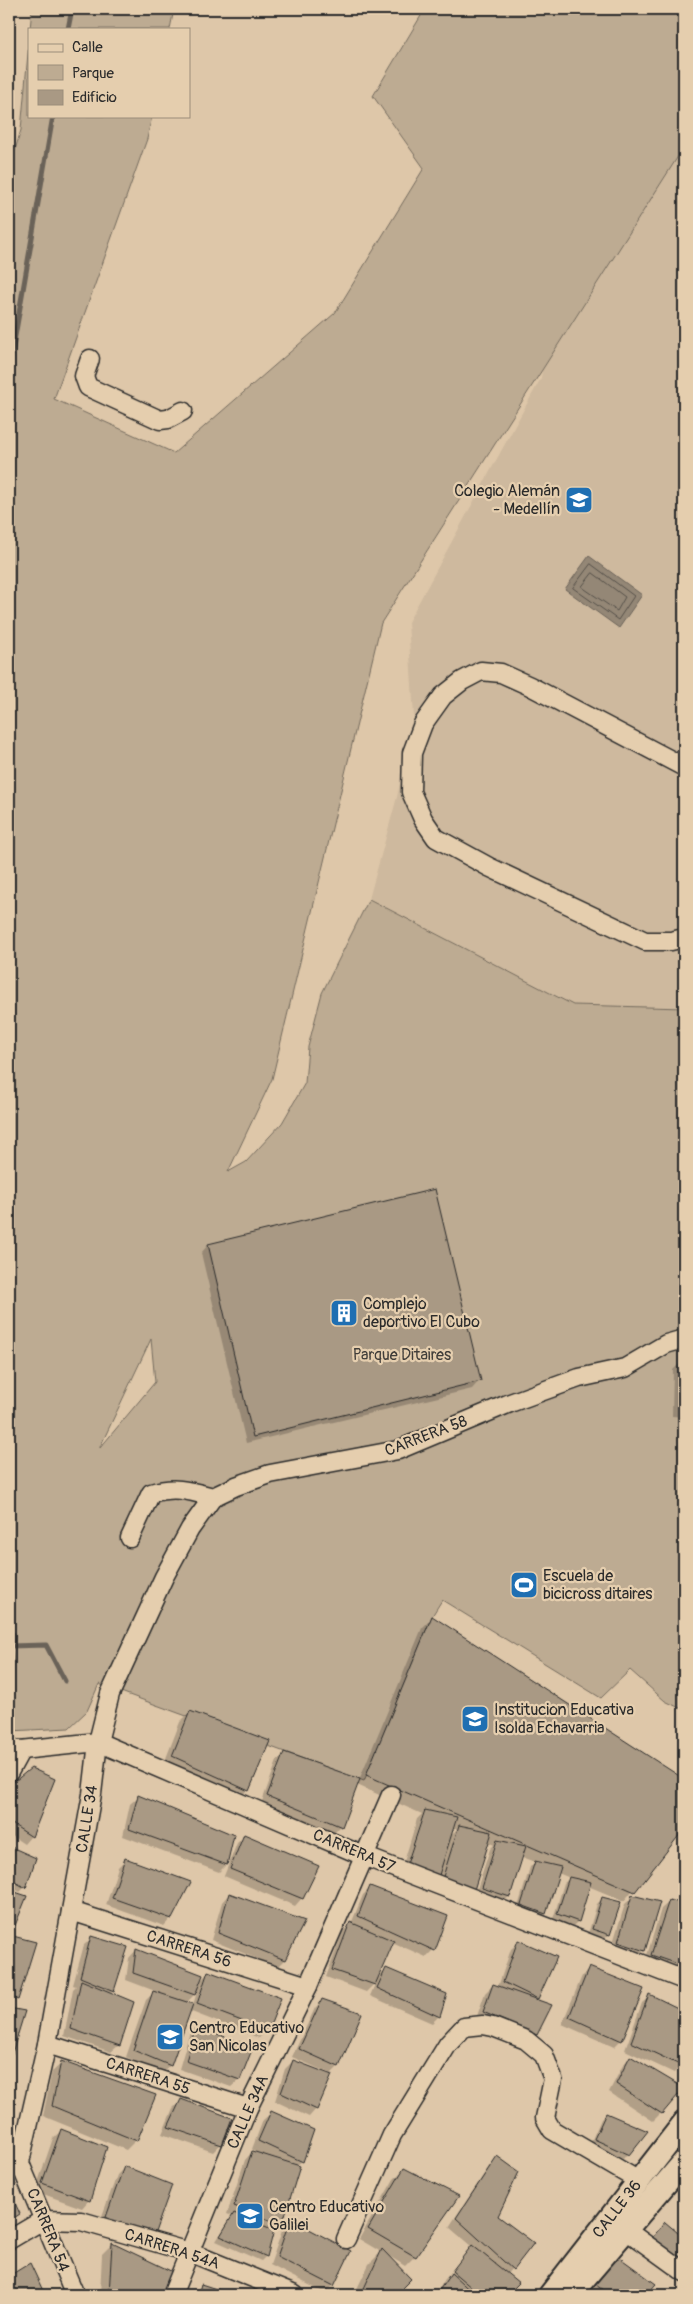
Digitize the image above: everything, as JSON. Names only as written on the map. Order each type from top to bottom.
[{"type":"main road","name":"CALLE 36","points":[[550,2295],[684,2123]]},
{"type":"main road","name":"CALLE 36","points":[[570,2295],[684,2162]]},
{"type":"street","points":[[90,359],[84,376],[88,387],[160,420],[168,419],[183,411]]},
{"type":"street","points":[[684,767],[650,747],[530,686],[501,673],[481,671],[462,681],[443,696],[423,724],[412,753],[411,792],[423,819],[436,838],[489,867],[645,940],[671,941],[684,938]]},
{"type":"street","name":"CARRERA 58","points":[[213,1497],[236,1486],[270,1474],[398,1450],[510,1403],[579,1378],[625,1368],[666,1344],[684,1339]]},
{"type":"street","points":[[130,1538],[151,1492],[167,1488],[180,1489],[213,1497]]},
{"type":"street","name":"CALLE 34","points":[[20,2162],[48,2044],[92,1794],[98,1742],[110,1694],[164,1577],[190,1529],[213,1497]]},
{"type":"street","name":"CARRERA 57","points":[[15,1749],[98,1742],[366,1857],[684,1980]]},
{"type":"street","points":[[9,1772],[15,1749]]},
{"type":"street","name":"CALLE 34A","points":[[172,2295],[248,2108],[308,1986],[392,1795]]},
{"type":"street","name":"CARRERA 56","points":[[71,1911],[308,1986]]},
{"type":"street","points":[[346,2239],[392,2135],[448,2044],[464,2027],[483,2025],[493,2027],[526,2040],[544,2055],[553,2080],[545,2118],[552,2130],[639,2181]]},
{"type":"street","name":"CARRERA 55","points":[[48,2044],[248,2108]]},
{"type":"street","name":"CARRERA 54","points":[[9,2137],[75,2295]]},
{"type":"street","points":[[9,2240],[43,2220]]},
{"type":"street","name":"CARRERA 54A","points":[[43,2220],[81,2221],[190,2252],[295,2295]]},
{"type":"street","points":[[626,2230],[684,2272]]},
{"type":"shaded area","name":"Colegio Alemán - Medellín","points":[[573,159],[684,159],[684,1008],[573,1005],[369,899],[397,797],[414,717],[408,622],[541,378]]},
{"type":"green space","points":[[32,9],[174,9],[170,28],[30,28]]},
{"type":"green space","name":"Parque Ditaires","points":[[425,9],[681,9],[684,34],[684,147],[381,623],[272,1079],[228,1172],[246,1162],[282,1123],[305,1083],[308,1047],[322,993],[369,899],[573,1005],[684,1008],[684,1710],[665,1701],[630,1670],[601,1698],[442,1600],[432,1616],[364,1781],[99,1684],[87,1711],[69,1728],[10,1731],[15,1632],[9,1643],[9,170],[21,130],[28,53],[28,118],[152,118],[147,139],[54,399],[174,453],[335,313],[424,168],[373,96]],"holes":[[[151,1339],[155,1382],[100,1447]]]},
{"type":"water","points":[[589,556],[642,595],[619,628],[565,589]]},
{"type":"building","name":"Complejo deportivo El Cubo","points":[[435,1189],[481,1381],[253,1437],[208,1244]]},
{"type":"building","points":[[682,1359],[684,1359],[684,1406],[681,1406]]},
{"type":"building","points":[[432,1616],[684,1779],[684,1829],[635,1892],[366,1775]]},
{"type":"building","points":[[190,1711],[270,1741],[249,1791],[172,1756]]},
{"type":"building","points":[[284,1752],[360,1779],[342,1827],[267,1796]]},
{"type":"building","points":[[31,1768],[55,1779],[32,1837],[9,1822],[9,1786]]},
{"type":"building","points":[[138,1795],[234,1835],[227,1865],[129,1829]]},
{"type":"building","points":[[425,1810],[457,1817],[439,1875],[407,1864]]},
{"type":"building","points":[[459,1825],[492,1832],[474,1890],[442,1880]]},
{"type":"building","points":[[244,1834],[319,1866],[303,1899],[230,1869]]},
{"type":"building","points":[[497,1840],[526,1846],[510,1897],[482,1888]]},
{"type":"building","points":[[9,1846],[36,1858],[26,1888],[9,1879]]},
{"type":"building","points":[[125,1858],[191,1882],[172,1919],[112,1898]]},
{"type":"building","points":[[535,1861],[561,1867],[546,1914],[521,1905]]},
{"type":"building","points":[[569,1877],[591,1882],[579,1922],[557,1914]]},
{"type":"building","points":[[370,1886],[448,1916],[435,1951],[358,1916]]},
{"type":"building","points":[[9,1890],[27,1896],[14,1928],[9,1927]]},
{"type":"building","points":[[229,1893],[305,1921],[285,1960],[218,1933]]},
{"type":"building","points":[[632,1895],[660,1902],[645,1951],[618,1942]]},
{"type":"building","points":[[602,1897],[621,1902],[610,1935],[592,1929]]},
{"type":"building","points":[[669,1900],[684,1904],[683,1966],[651,1955]]},
{"type":"building","points":[[350,1922],[394,1941],[375,1985],[332,1970]]},
{"type":"building","points":[[9,1935],[36,1942],[18,2000],[9,1996]]},
{"type":"building","points":[[91,1936],[128,1947],[114,1991],[80,1977]]},
{"type":"building","points":[[518,1940],[557,1957],[538,1999],[503,1982]]},
{"type":"building","points":[[136,1949],[203,1975],[195,1995],[133,1973]]},
{"type":"building","points":[[589,1967],[644,1989],[622,2041],[569,2017]]},
{"type":"building","points":[[386,1968],[447,1994],[440,2017],[377,1988]]},
{"type":"building","points":[[208,1971],[281,1998],[268,2031],[197,2004]]},
{"type":"building","points":[[81,1980],[134,2002],[120,2046],[71,2029]]},
{"type":"building","points":[[493,1984],[552,2005],[537,2035],[483,2012]]},
{"type":"building","points":[[153,1991],[193,2004],[171,2066],[133,2050]]},
{"type":"building","points":[[649,1994],[684,2011],[684,2059],[682,2066],[631,2042]]},
{"type":"building","points":[[322,1999],[362,2013],[339,2067],[299,2049]]},
{"type":"building","points":[[9,2008],[25,2011],[9,2063]]},
{"type":"building","points":[[196,2026],[253,2047],[240,2080],[186,2061]]},
{"type":"building","points":[[630,2056],[684,2088],[662,2114],[616,2084]]},
{"type":"building","points":[[293,2060],[332,2075],[317,2110],[281,2093]]},
{"type":"building","points":[[61,2061],[156,2095],[137,2141],[52,2106]]},
{"type":"building","points":[[181,2099],[232,2118],[222,2145],[168,2127]]},
{"type":"building","points":[[271,2111],[314,2130],[303,2162],[258,2141]]},
{"type":"building","points":[[606,2113],[648,2131],[629,2155],[594,2139]]},
{"type":"building","points":[[61,2129],[107,2147],[90,2201],[42,2183]]},
{"type":"building","points":[[252,2151],[300,2166],[282,2225],[234,2206]]},
{"type":"building","points":[[497,2156],[519,2172],[498,2216],[534,2243],[513,2270],[456,2218]]},
{"type":"building","points":[[124,2166],[172,2185],[154,2235],[105,2220]]},
{"type":"building","points":[[404,2168],[459,2196],[416,2257],[368,2229]]},
{"type":"building","points":[[9,2190],[20,2214],[9,2221]]},
{"type":"building","points":[[234,2213],[274,2230],[267,2257],[220,2236]]},
{"type":"building","points":[[290,2219],[351,2251],[334,2286],[277,2257]]},
{"type":"building","points":[[665,2222],[684,2238],[684,2246],[675,2257],[652,2238]]},
{"type":"building","points":[[112,2243],[177,2274],[168,2295],[109,2295]]},
{"type":"building","points":[[472,2245],[519,2283],[507,2295],[480,2295],[452,2271]]},
{"type":"building","points":[[382,2249],[411,2279],[395,2295],[361,2295]]},
{"type":"building","points":[[616,2255],[656,2284],[646,2295],[610,2295],[593,2283]]},
{"type":"building","points":[[30,2263],[45,2295],[9,2295],[9,2276]]},
{"type":"building","points":[[451,2273],[475,2295],[436,2295]]},
{"type":"building","points":[[201,2284],[235,2295],[198,2295]]},
{"type":"waterway","points":[[68,28],[72,9]]},
{"type":"waterway","points":[[9,371],[53,118]]},
{"type":"waterway","points":[[9,1646],[46,1645],[65,1681]]},
{"type":"place","name":"Colegio Alemán - Medellín","points":[[579,500]]},
{"type":"place","name":"Complejo deportivo El Cubo","points":[[344,1313]]},
{"type":"place","name":"Escuela de bicicross ditaires","points":[[524,1585]]},
{"type":"place","name":"Institucion Educativa Isolda Echavarria","points":[[475,1719]]},
{"type":"place","name":"Centro Educativo San Nicolas","points":[[170,2037]]},
{"type":"place","name":"Centro Educativo Galilei","points":[[250,2216]]}]
